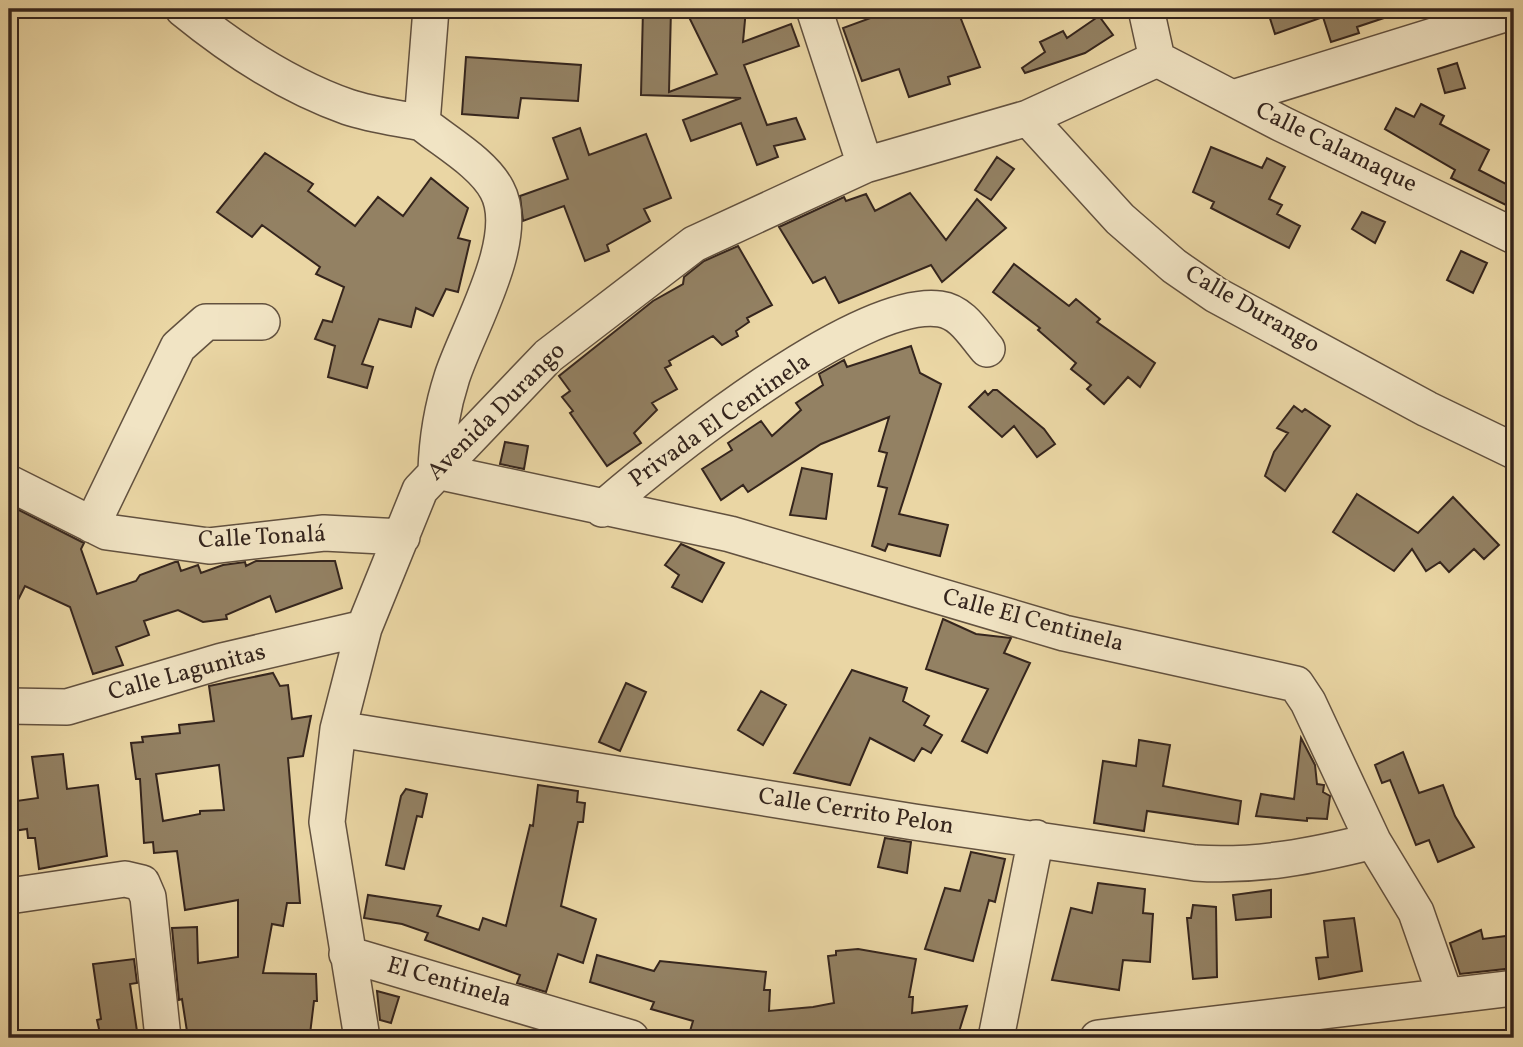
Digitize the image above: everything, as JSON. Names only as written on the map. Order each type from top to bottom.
[{"type":"street","points":[[183,9],[248,57],[301,89],[351,108],[422,123],[481,172],[497,190],[504,234],[486,294],[445,400],[438,435],[436,471]]},
{"type":"street","points":[[422,123],[431,9]]},
{"type":"street","points":[[814,9],[865,165]]},
{"type":"street","points":[[1146,9],[1157,59]]},
{"type":"street","points":[[1233,98],[1514,11]]},
{"type":"street","name":"Avenida Durango","points":[[362,1038],[327,822],[338,729],[364,628],[420,490],[548,356],[694,244],[865,165],[1028,118],[1157,59]]},
{"type":"street","name":"Calle Calamaque","points":[[1157,59],[1514,236]]},
{"type":"street","name":"Calle Durango","points":[[1028,118],[1119,219],[1174,266],[1216,295],[1426,409],[1514,452]]},
{"type":"street","name":"Privada El Centinela","points":[[602,509],[656,463],[774,377],[860,328],[914,311],[940,309],[960,317],[987,349]]},
{"type":"street","points":[[92,525],[178,347],[206,323],[262,322]]},
{"type":"street","name":"Calle El Centinela","points":[[436,471],[602,509],[730,534],[1064,633],[1296,684],[1308,702],[1373,841],[1416,912],[1444,995]]},
{"type":"street","name":"Calle Tonalá","points":[[9,483],[107,532],[209,546],[324,533],[402,537]]},
{"type":"street","name":"Calle Lagunitas","points":[[9,706],[67,707],[222,661],[364,628]]},
{"type":"street","name":"Calle Cerrito Pelon","points":[[338,729],[914,822],[1195,863],[1240,866],[1300,859],[1373,841]]},
{"type":"street","points":[[996,1038],[1036,838]]},
{"type":"street","points":[[9,896],[125,879],[142,883],[148,897],[163,1038]]},
{"type":"street","name":"El Centinela","points":[[347,954],[631,1038]]},
{"type":"street","points":[[1098,1038],[1514,988]]},
{"type":"building","points":[[643,9],[671,9],[669,92],[717,74],[685,9],[746,9],[743,42],[791,24],[799,46],[744,65],[767,125],[796,118],[805,139],[774,146],[778,157],[757,165],[741,123],[691,141],[683,120],[741,98],[641,95]]},
{"type":"building","points":[[895,9],[957,9],[980,67],[948,77],[950,84],[909,97],[899,69],[862,81],[843,28]]},
{"type":"building","points":[[1267,9],[1399,9],[1399,13],[1357,27],[1359,33],[1331,42],[1323,17],[1275,34]]},
{"type":"building","points":[[1099,16],[1113,35],[1085,53],[1025,73],[1022,68],[1045,52],[1040,42],[1063,31],[1067,38]]},
{"type":"building","points":[[466,57],[581,65],[578,101],[521,98],[518,118],[462,114]]},
{"type":"building","points":[[1457,63],[1465,88],[1445,93],[1438,69]]},
{"type":"building","points":[[1421,104],[1444,116],[1440,124],[1489,150],[1479,170],[1514,188],[1514,209],[1451,178],[1455,170],[1385,129],[1396,108],[1414,117]]},
{"type":"building","points":[[580,128],[589,155],[646,134],[671,198],[644,209],[650,221],[607,245],[609,251],[585,261],[564,206],[523,221],[520,196],[568,179],[553,138]]},
{"type":"building","points":[[1211,147],[1262,168],[1267,158],[1285,167],[1269,199],[1282,205],[1277,214],[1300,226],[1289,248],[1211,208],[1214,202],[1193,192]]},
{"type":"building","points":[[265,153],[313,184],[308,191],[355,226],[378,197],[403,216],[431,178],[468,208],[458,238],[470,241],[458,292],[446,289],[433,316],[416,308],[411,327],[379,319],[362,364],[373,367],[367,388],[328,377],[335,346],[315,339],[323,320],[332,322],[344,287],[316,274],[320,267],[262,225],[252,237],[217,212]]},
{"type":"building","points":[[997,157],[1014,169],[991,200],[975,190]]},
{"type":"building","points":[[910,193],[946,240],[977,199],[1006,228],[942,282],[931,265],[839,303],[825,277],[813,283],[779,227],[844,197],[846,201],[866,194],[875,211]]},
{"type":"building","points":[[1362,212],[1385,222],[1375,243],[1352,229]]},
{"type":"building","points":[[738,246],[772,305],[747,318],[749,322],[736,331],[738,336],[722,345],[713,336],[669,361],[671,365],[665,368],[677,389],[652,403],[657,410],[634,433],[641,443],[607,466],[570,413],[573,411],[562,397],[570,391],[559,376],[653,301],[683,284],[684,277],[704,261]]},
{"type":"building","points":[[1461,251],[1487,263],[1473,293],[1447,280]]},
{"type":"building","points":[[1014,264],[1069,306],[1076,299],[1100,319],[1097,322],[1155,363],[1140,387],[1128,377],[1104,404],[1087,389],[1091,385],[1071,369],[1076,363],[1038,330],[1040,328],[993,292]]},
{"type":"building","points":[[911,346],[920,373],[941,384],[899,514],[948,525],[940,556],[888,544],[885,551],[872,546],[887,488],[878,486],[887,453],[879,451],[889,417],[821,444],[748,492],[743,485],[721,500],[702,469],[732,450],[728,443],[761,421],[772,436],[801,410],[796,403],[823,385],[819,374],[844,360],[847,367]]},
{"type":"building","points":[[997,390],[1044,429],[1055,444],[1037,457],[1014,426],[1002,437],[969,407],[985,391],[988,395]]},
{"type":"building","points":[[1294,406],[1302,412],[1305,409],[1330,426],[1285,491],[1265,476],[1274,452],[1288,433],[1277,428]]},
{"type":"building","points":[[505,442],[528,446],[524,469],[500,464]]},
{"type":"building","points":[[802,468],[832,474],[826,519],[790,515]]},
{"type":"building","points":[[1357,494],[1418,533],[1453,497],[1499,545],[1484,559],[1474,549],[1449,572],[1440,562],[1426,571],[1412,549],[1394,571],[1333,532]]},
{"type":"building","points":[[9,505],[84,543],[81,549],[97,594],[136,581],[140,575],[175,562],[178,562],[181,571],[198,565],[201,573],[223,565],[245,562],[246,566],[256,561],[335,561],[342,588],[276,612],[270,596],[226,615],[227,619],[203,622],[178,610],[144,621],[149,635],[116,647],[123,665],[93,674],[70,607],[25,586],[9,618]]},
{"type":"building","points":[[681,544],[724,563],[702,602],[672,587],[679,575],[665,565]]},
{"type":"building","points":[[943,619],[976,634],[1011,638],[1004,653],[1030,663],[987,753],[962,741],[988,689],[926,669]]},
{"type":"building","points":[[852,670],[907,688],[903,701],[929,716],[924,725],[942,735],[931,753],[922,748],[914,761],[870,738],[850,785],[794,773]]},
{"type":"building","points":[[273,673],[280,686],[288,685],[292,719],[311,716],[303,756],[288,758],[300,903],[287,903],[283,926],[272,924],[263,973],[316,974],[317,1001],[314,1001],[310,1034],[286,1033],[287,1038],[188,1038],[182,999],[179,1000],[172,928],[197,927],[198,963],[238,957],[238,900],[185,910],[177,851],[154,853],[153,842],[144,843],[140,779],[136,779],[131,743],[143,742],[142,737],[180,733],[179,725],[214,721],[209,686]],"holes":[[[219,765],[224,810],[200,811],[200,814],[163,821],[156,774]]]},
{"type":"building","points":[[626,683],[646,692],[620,751],[599,742]]},
{"type":"building","points":[[761,691],[786,705],[763,745],[738,730]]},
{"type":"building","points":[[1301,738],[1315,765],[1317,784],[1324,785],[1323,792],[1330,796],[1327,819],[1307,818],[1307,821],[1256,816],[1261,794],[1294,799]]},
{"type":"building","points":[[1139,740],[1170,745],[1163,786],[1241,801],[1238,824],[1147,811],[1144,831],[1094,823],[1103,761],[1136,766]]},
{"type":"building","points":[[1403,752],[1419,793],[1443,785],[1455,816],[1474,847],[1438,862],[1429,840],[1416,845],[1390,780],[1382,783],[1375,765]]},
{"type":"building","points":[[63,754],[67,789],[98,785],[107,856],[39,869],[35,838],[28,838],[27,829],[13,831],[9,802],[38,798],[32,757]]},
{"type":"building","points":[[538,785],[578,791],[577,802],[585,803],[583,822],[578,822],[561,906],[596,919],[583,963],[558,954],[546,992],[517,983],[520,975],[425,940],[428,933],[402,924],[364,918],[368,895],[441,906],[437,916],[479,930],[483,918],[506,926],[530,825],[533,826]]},
{"type":"building","points":[[406,789],[427,794],[422,817],[417,816],[404,869],[386,865],[401,796]]},
{"type":"building","points":[[885,838],[911,842],[907,873],[878,867]]},
{"type":"building","points":[[971,852],[1005,859],[995,902],[989,900],[973,961],[925,949],[945,888],[960,891]]},
{"type":"building","points":[[1098,883],[1145,889],[1143,913],[1153,914],[1150,962],[1123,960],[1119,990],[1052,980],[1071,908],[1092,913]]},
{"type":"building","points":[[1271,890],[1271,917],[1236,920],[1233,895]]},
{"type":"building","points":[[1193,905],[1216,907],[1217,977],[1193,979],[1187,918],[1191,918]]},
{"type":"building","points":[[1354,918],[1362,971],[1319,979],[1316,958],[1328,957],[1324,921]]},
{"type":"building","points":[[1481,930],[1483,939],[1514,935],[1514,968],[1460,974],[1450,943]]},
{"type":"building","points":[[858,949],[916,959],[909,997],[913,997],[912,1013],[967,1006],[957,1038],[688,1038],[693,1021],[651,1009],[654,1002],[590,982],[597,955],[654,971],[660,961],[766,972],[764,990],[770,990],[769,1011],[813,1007],[834,1003],[828,956],[836,955],[836,951]]},
{"type":"building","points":[[134,959],[137,983],[130,984],[138,1038],[101,1038],[93,964]]},
{"type":"building","points":[[377,991],[399,997],[391,1023],[380,1020]]}]
